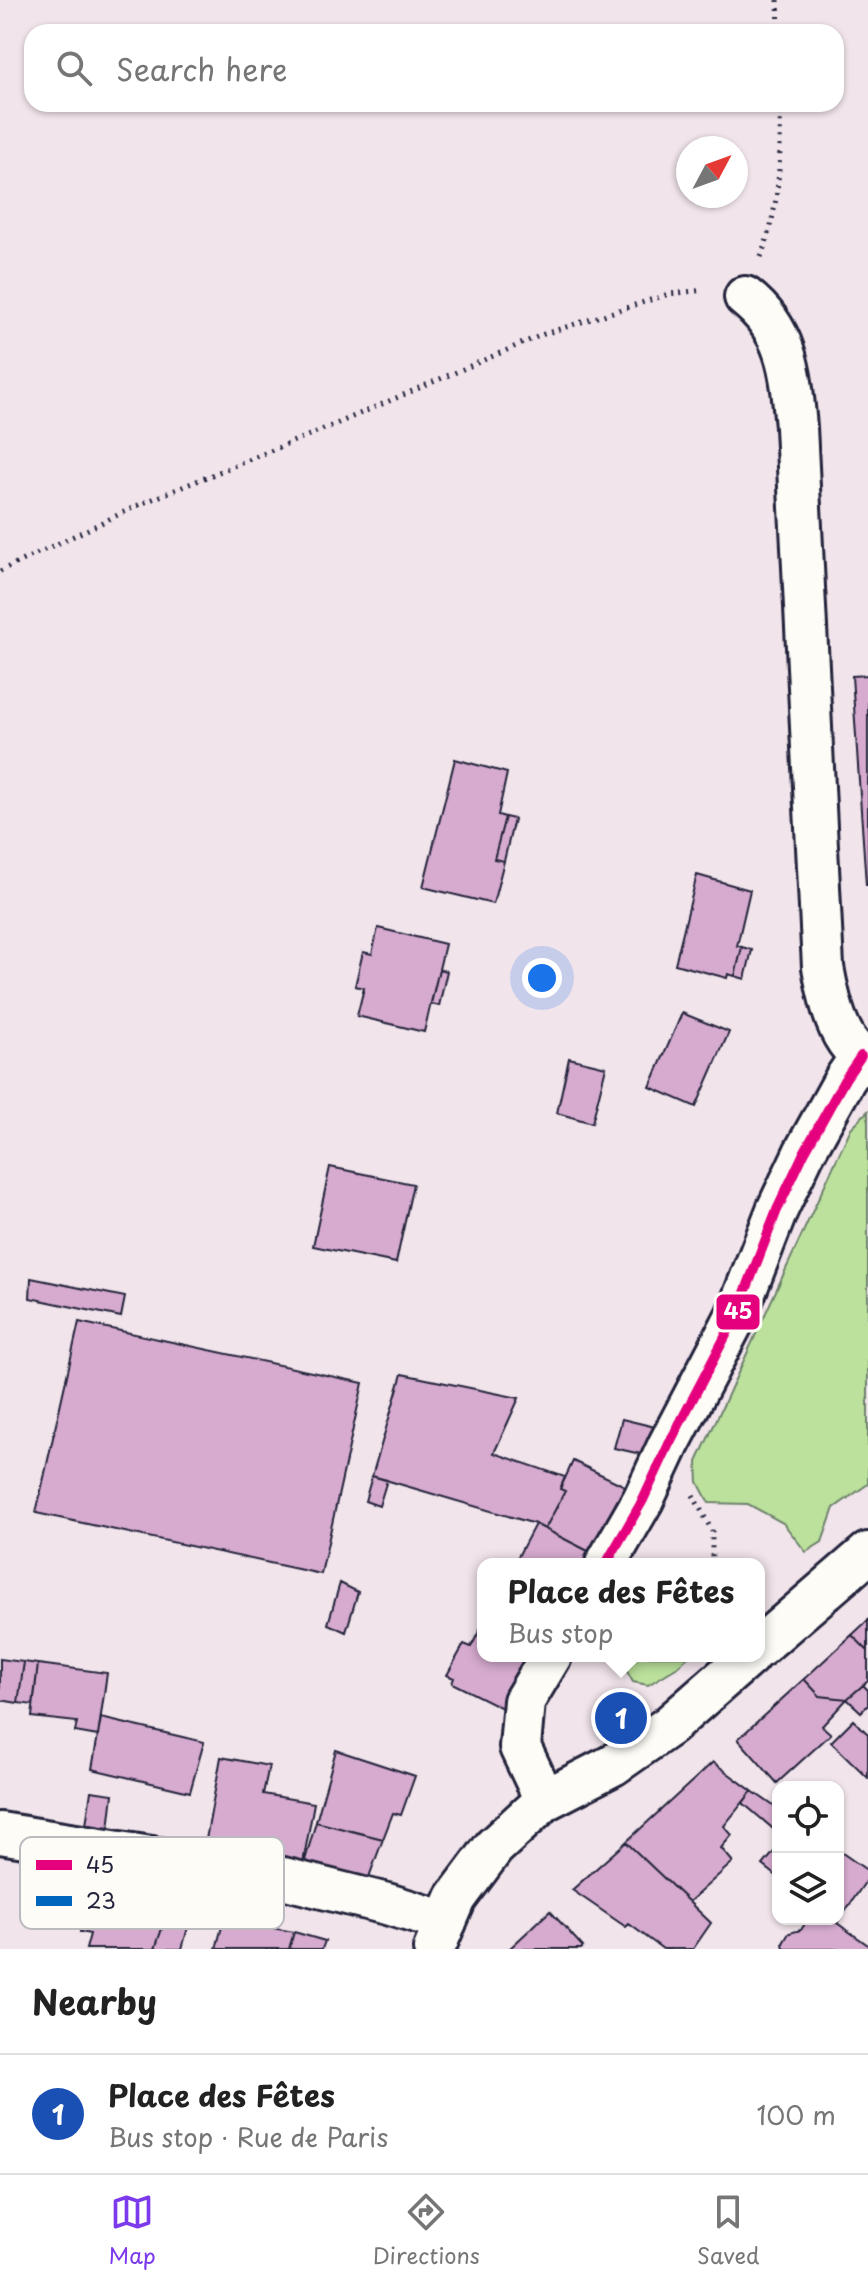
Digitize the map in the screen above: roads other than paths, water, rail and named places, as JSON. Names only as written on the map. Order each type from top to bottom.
[{"type":"street","points":[[609,1558],[643,1500],[736,1316],[777,1210],[804,1153],[845,1079],[865,1057],[846,1039],[829,1004],[823,967],[791,378],[780,338],[761,310],[745,297]]},
{"type":"street","points":[[765,1642],[868,1553]]},
{"type":"street","points":[[545,1800],[520,1747],[524,1701],[547,1662]]},
{"type":"street","points":[[284,1878],[387,1904],[440,1935],[456,1898],[494,1847],[545,1800],[613,1765],[658,1734],[742,1662]]},
{"type":"street","points":[[0,1833],[25,1837]]},
{"type":"place","name":"Place des Fêtes","points":[[621,1718]]}]
